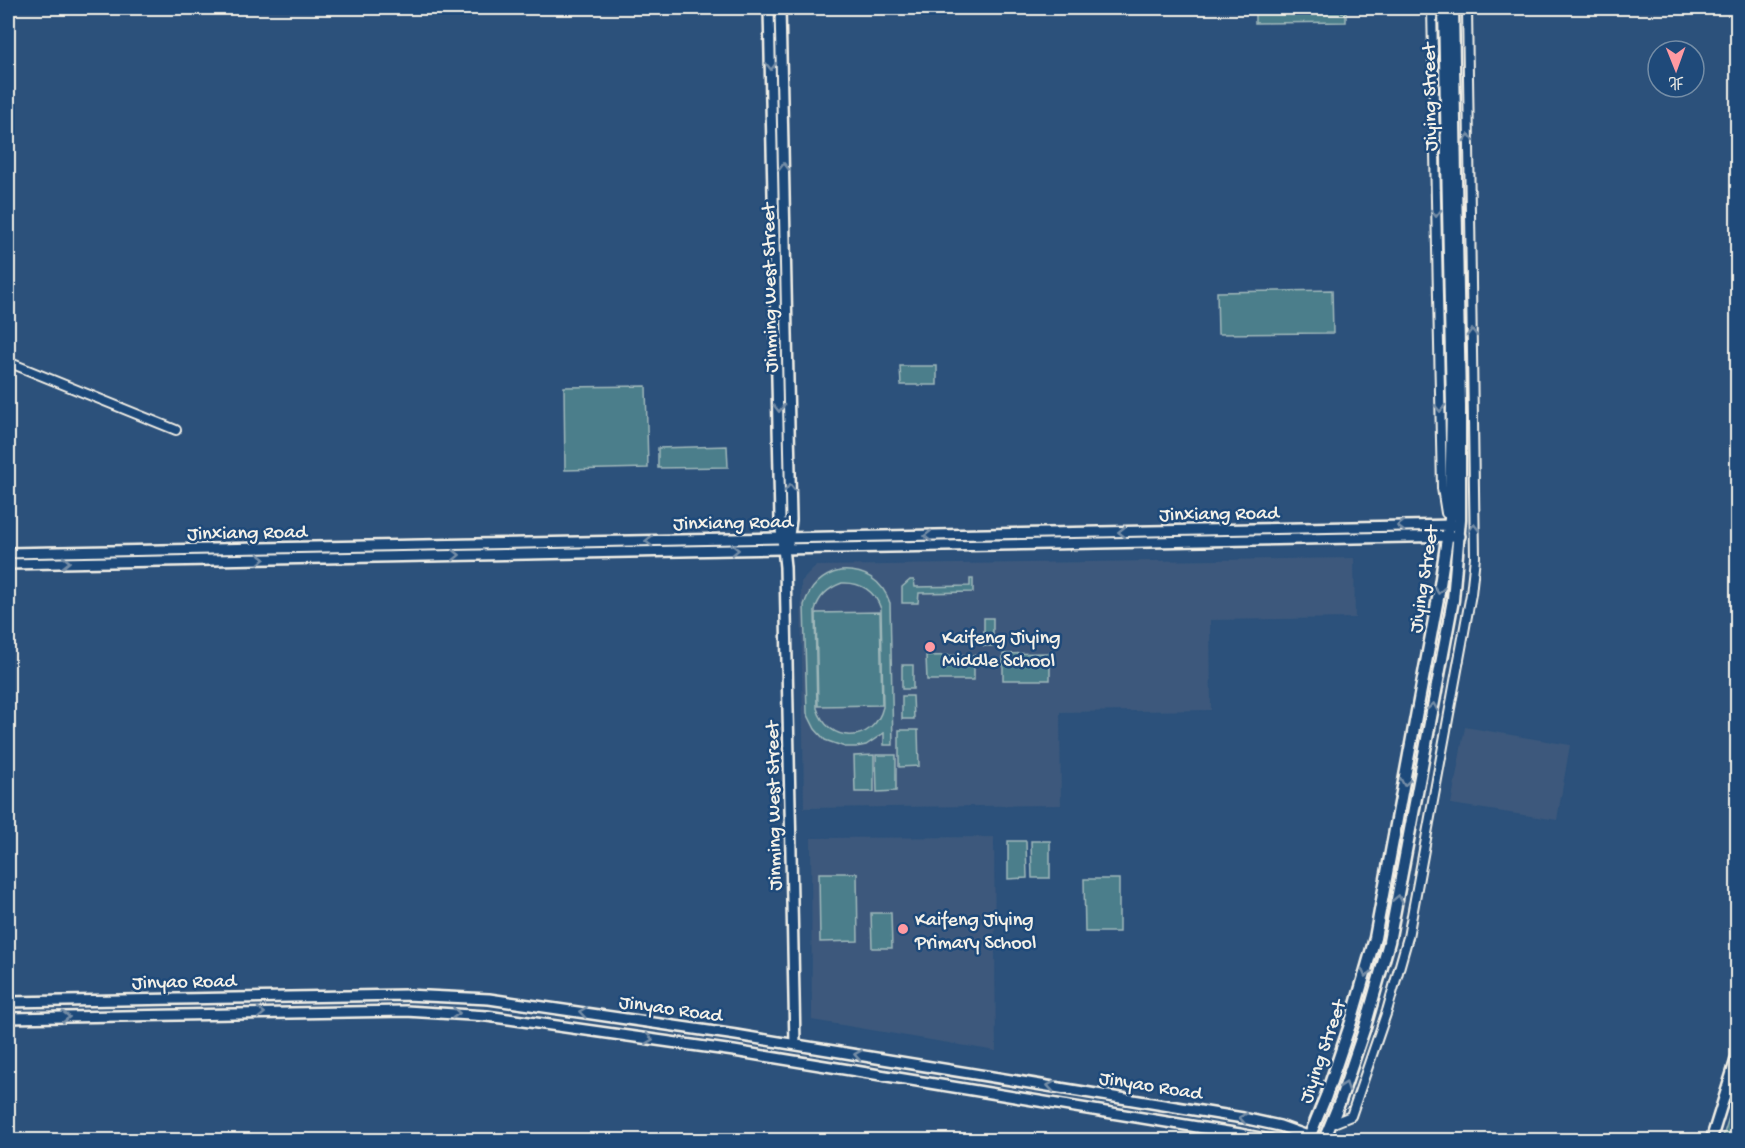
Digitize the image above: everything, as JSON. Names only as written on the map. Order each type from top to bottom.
[{"type":"main road","name":"Jiying Street","points":[[1312,1139],[1351,1022],[1375,938],[1438,598],[1454,531],[1451,496],[1452,406],[1444,8]]},
{"type":"main road","name":"Jiying Street","points":[[1324,1140],[1365,1027],[1389,942],[1453,600],[1454,531],[1461,406],[1453,8]]},
{"type":"street","name":"Jinming West Street","points":[[769,8],[780,519],[785,538],[795,1044]]},
{"type":"street","name":"Jinming West Street","points":[[780,8],[791,520],[785,538]]},
{"type":"street","points":[[1432,8],[1442,488],[1454,531]]},
{"type":"street","points":[[1331,1124],[1351,1116],[1387,1011],[1408,937],[1471,594],[1475,557],[1467,8]]},
{"type":"street","points":[[8,362],[176,430]]},
{"type":"street","name":"Jinxiang Road","points":[[8,553],[785,538],[1454,531]]},
{"type":"street","name":"Jinxiang Road","points":[[8,564],[785,549],[1454,531]]},
{"type":"street","name":"Jinyao Road","points":[[8,1002],[370,995],[443,996],[526,1004],[795,1044],[1243,1118],[1280,1126],[1312,1139]]},
{"type":"street","name":"Jinyao Road","points":[[8,1018],[406,1011],[487,1016],[734,1051],[1271,1140]]},
{"type":"street","points":[[1712,1140],[1737,1053]]},
{"type":"shaded area","name":"Kaifeng Jiying Middle School","points":[[1354,558],[1355,618],[1210,620],[1211,710],[1060,712],[1061,805],[804,808],[801,582],[816,566]]},
{"type":"shaded area","points":[[1465,727],[1570,745],[1557,820],[1451,804]]},
{"type":"shaded area","name":"Kaifeng Jiying Primary School","points":[[994,837],[996,1051],[812,1020],[811,838]]},
{"type":"green space","points":[[1346,12],[1346,22],[1255,23],[1255,13]]},
{"type":"green space","points":[[1332,290],[1333,333],[1218,334],[1217,292]]},
{"type":"green space","points":[[900,366],[937,366],[937,385],[901,385]]},
{"type":"green space","points":[[646,386],[648,468],[565,470],[564,387]]},
{"type":"green space","points":[[727,446],[728,467],[658,468],[658,448]]},
{"type":"green space","points":[[840,571],[857,572],[871,578],[882,588],[890,603],[893,745],[884,745],[884,733],[866,745],[856,747],[845,747],[825,740],[815,729],[807,713],[804,605],[818,583],[828,575]],"holes":[[[842,583],[861,586],[871,593],[881,609],[883,707],[878,719],[870,728],[851,735],[840,734],[831,729],[817,708],[815,610],[828,590]]]},
{"type":"green space","points":[[970,579],[973,579],[973,592],[919,593],[918,603],[902,603],[902,587],[910,580],[914,580],[915,587],[970,586]]},
{"type":"green space","points":[[880,612],[882,705],[818,706],[816,613]]},
{"type":"green space","points":[[984,618],[993,618],[993,646],[984,646]]},
{"type":"green space","points":[[1050,653],[1050,680],[1003,680],[1003,654]]},
{"type":"green space","points":[[974,655],[974,680],[927,680],[926,656]]},
{"type":"green space","points":[[902,665],[913,665],[913,689],[902,689]]},
{"type":"green space","points":[[902,696],[913,696],[914,719],[902,719]]},
{"type":"green space","points":[[899,730],[918,730],[919,766],[899,767]]},
{"type":"green space","points":[[874,755],[874,792],[855,792],[854,756]]},
{"type":"green space","points":[[876,755],[896,755],[896,791],[877,792]]},
{"type":"green space","points":[[1008,841],[1026,841],[1027,878],[1008,879]]},
{"type":"green space","points":[[1031,841],[1050,841],[1050,878],[1032,878]]},
{"type":"green space","points":[[819,873],[857,873],[858,941],[820,942]]},
{"type":"green space","points":[[1084,879],[1119,879],[1119,932],[1085,932]]},
{"type":"green space","points":[[871,913],[891,913],[892,948],[872,948]]},
{"type":"green space","points":[[1737,1091],[1737,1140],[1722,1140]]},
{"type":"place","name":"Kaifeng Jiying Middle School","points":[[930,647]]},
{"type":"place","name":"Kaifeng Jiying Primary School","points":[[903,929]]}]
